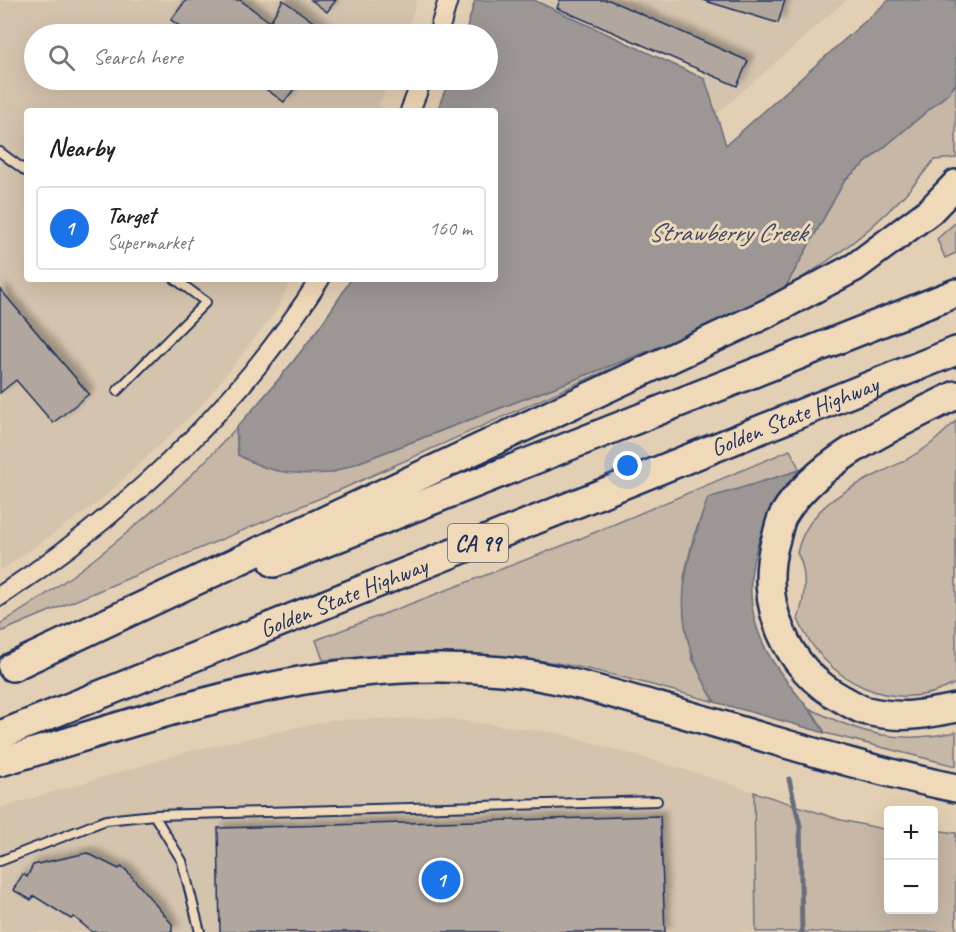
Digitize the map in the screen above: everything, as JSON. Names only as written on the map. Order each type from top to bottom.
[{"type":"highway","points":[[6,669],[772,311],[855,267],[930,211],[956,184]]},
{"type":"highway","name":"CA 99","points":[[6,669],[956,293]]},
{"type":"highway","name":"Golden State Highway","points":[[0,735],[956,351]]},
{"type":"highway","points":[[956,395],[825,469],[803,489],[782,517],[769,563],[772,610],[790,653],[822,688],[864,710],[876,712],[911,717],[956,708]]},
{"type":"highway","points":[[0,762],[258,687],[328,675],[391,669],[456,668],[504,671],[603,692],[728,726],[843,761],[956,788]]},
{"type":"street","points":[[441,24],[448,0]]},
{"type":"street","points":[[411,108],[418,90]]},
{"type":"street","points":[[0,596],[81,540],[163,469],[247,379],[318,282]]},
{"type":"lane","points":[[0,152],[24,170]]},
{"type":"lane","points":[[117,391],[206,302],[179,282]]},
{"type":"lane","points":[[0,861],[106,820],[154,815],[657,801]]},
{"type":"lane","points":[[154,815],[182,861],[200,932]]},
{"type":"shaded area","points":[[0,0],[417,0],[409,24],[24,24],[24,90],[385,90],[378,108],[24,108],[24,282],[290,282],[274,314],[200,407],[100,501],[0,571]]},
{"type":"shaded area","points":[[539,0],[846,0],[717,114],[702,70]]},
{"type":"shaded area","points":[[956,83],[956,158],[934,160],[902,198],[866,231],[847,247],[785,288],[845,180],[950,92]]},
{"type":"shaded area","points":[[956,222],[956,253],[945,258],[937,239]]},
{"type":"shaded area","points":[[654,349],[342,489],[0,632],[0,624],[62,583],[125,534],[184,482],[236,428],[238,455],[331,473]]},
{"type":"shaded area","points":[[956,421],[956,683],[932,693],[909,696],[885,694],[863,687],[843,675],[825,660],[809,641],[798,619],[804,577],[797,553],[805,531],[817,514],[832,500],[850,488],[910,458],[932,443]]},
{"type":"shaded area","points":[[790,450],[800,470],[709,498],[694,535],[684,577],[692,658],[715,702],[588,669],[510,657],[440,655],[323,660],[316,640],[572,542]]},
{"type":"shaded area","points":[[811,709],[847,725],[881,735],[916,737],[956,732],[956,766],[825,733]]},
{"type":"shaded area","points":[[441,718],[558,733],[754,792],[756,932],[0,932],[0,808],[194,750],[332,720]]},
{"type":"shaded area","points":[[754,792],[841,820],[884,829],[884,914],[938,914],[938,831],[956,833],[956,932],[756,932]]},
{"type":"water","points":[[475,0],[534,0],[705,79],[726,145],[889,0],[956,0],[956,83],[950,92],[845,180],[785,288],[728,317],[654,349],[331,473],[306,474],[272,470],[238,455],[236,428],[297,356],[349,282],[498,282],[498,108],[438,108],[445,90],[498,90],[498,24],[468,24]]},
{"type":"water","points":[[800,470],[770,514],[760,538],[753,562],[751,586],[753,611],[760,637],[773,662],[825,733],[715,702],[700,675],[690,649],[685,625],[683,601],[685,577],[690,553],[708,498]]},
{"type":"building","points":[[186,0],[240,0],[270,22],[283,0],[316,24],[177,24],[171,20]]},
{"type":"building","points":[[311,0],[336,0],[327,12]]},
{"type":"building","points":[[560,0],[609,0],[748,61],[737,86],[557,8]]},
{"type":"building","points":[[702,0],[785,0],[778,23]]},
{"type":"building","points":[[267,90],[293,90],[284,102]]},
{"type":"building","points":[[0,289],[89,394],[53,423],[16,380],[0,393]]},
{"type":"building","points":[[660,816],[665,932],[220,932],[218,828]]},
{"type":"building","points":[[87,853],[119,869],[121,867],[126,870],[172,924],[172,932],[92,932],[74,917],[71,919],[34,896],[31,900],[13,890],[23,874],[27,877],[33,865]]},
{"type":"waterway","name":"Strawberry Creek","points":[[789,779],[800,826],[802,932]]},
{"type":"place","name":"Target","points":[[441,880]]}]
